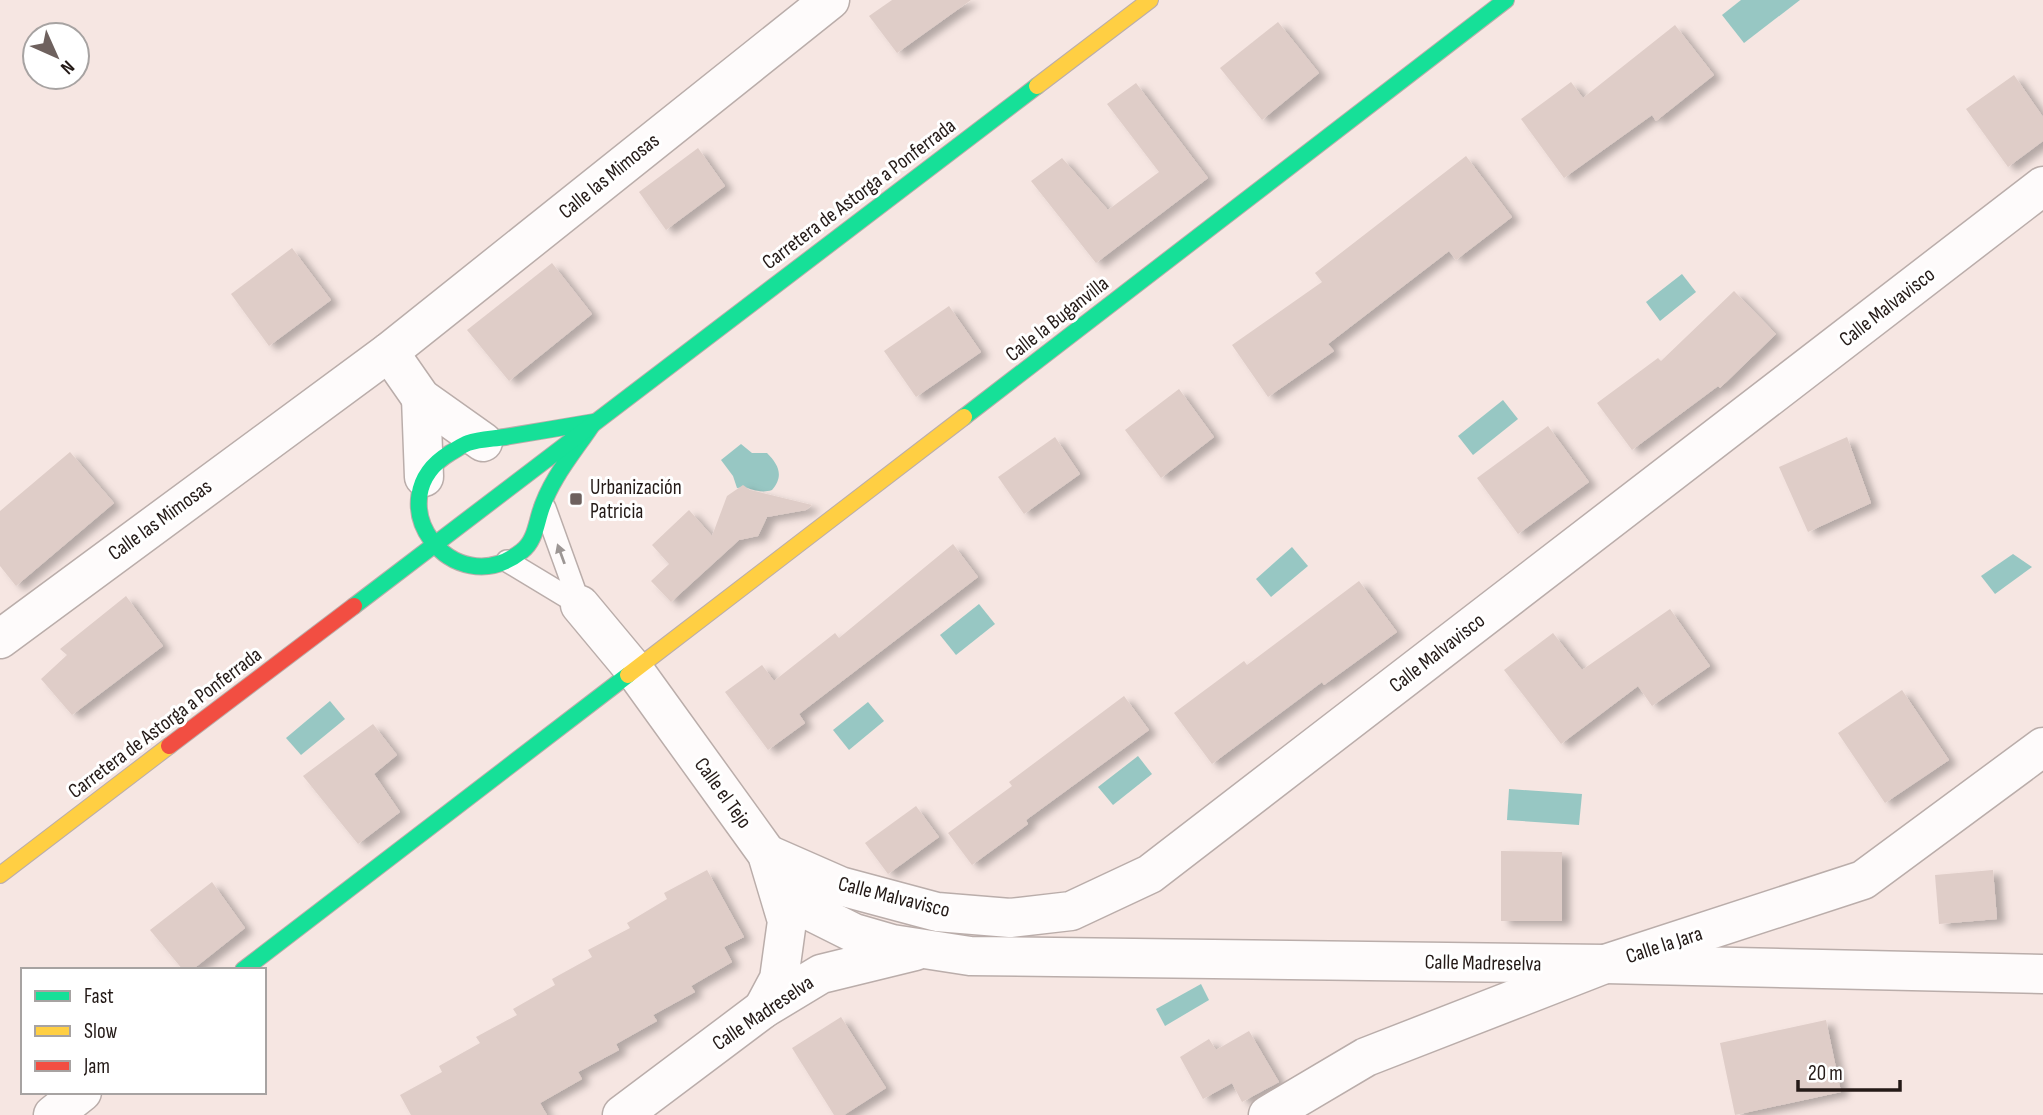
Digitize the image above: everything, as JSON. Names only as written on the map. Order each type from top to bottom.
[{"type":"main road","name":"Carretera de Astorga a Ponferrada","points":[[0,875],[433,546],[514,455],[594,422],[1150,0]]},
{"type":"main road","name":"Calle la Buganvilla","points":[[246,968],[1506,0]]},
{"type":"main road","name":"Carretera de Astorga a Ponferrada","points":[[408,531],[434,461],[449,449],[467,443],[514,455],[594,422]]},
{"type":"main road","name":"Carretera de Astorga a Ponferrada","points":[[507,561],[523,551],[536,533],[543,504],[594,422]]},
{"type":"main road","points":[[514,455],[540,485],[543,504]]},
{"type":"main road","points":[[421,494],[423,530],[433,546],[448,559],[467,566]]},
{"type":"main road","points":[[442,574],[467,566],[488,566],[507,561]]},
{"type":"main road","name":"Carretera de Astorga a Ponferrada","points":[[355,604],[387,563]]},
{"type":"main road","name":"Carretera de Astorga a Ponferrada","points":[[355,604],[405,587]]},
{"type":"street","name":"Calle las Mimosas","points":[[0,639],[389,352],[830,0]]},
{"type":"street","name":"Calle Malvavisco","points":[[767,854],[840,886],[937,912],[1010,918],[1071,911],[1150,874],[2043,186]]},
{"type":"street","points":[[389,352],[421,398],[514,455]]},
{"type":"street","points":[[421,398],[421,494]]},
{"type":"street","name":"Calle el Tejo","points":[[580,605],[635,671],[767,854],[787,921],[779,979],[763,1009]]},
{"type":"street","name":"Calle la Jara","points":[[1268,1115],[1366,1057],[1605,964],[1863,880],[2043,747]]},
{"type":"street","name":"Calle Madreselva","points":[[767,854],[808,910],[853,933],[892,944],[970,956],[1605,964],[2043,974]]},
{"type":"street","name":"Calle Madreselva","points":[[622,1115],[763,1009],[821,974],[923,949]]},
{"type":"street","points":[[52,1115],[79,1094]]},
{"type":"lane","points":[[543,504],[580,605]]},
{"type":"lane","points":[[507,561],[580,605]]},
{"type":"water","points":[[1741,0],[1800,0],[1744,43],[1722,15]]},
{"type":"water","points":[[1682,274],[1696,292],[1660,321],[1646,302]]},
{"type":"water","points":[[1503,400],[1518,419],[1473,455],[1458,436]]},
{"type":"water","points":[[741,444],[752,453],[767,453],[775,462],[779,475],[772,490],[737,488],[733,476],[721,460]]},
{"type":"water","points":[[1292,547],[1308,566],[1271,597],[1256,579]]},
{"type":"water","points":[[2013,554],[2032,567],[1995,594],[1981,576]]},
{"type":"water","points":[[979,604],[995,624],[956,655],[940,635]]},
{"type":"water","points":[[330,701],[345,719],[301,755],[286,738]]},
{"type":"water","points":[[868,702],[884,721],[849,750],[833,730]]},
{"type":"water","points":[[1138,756],[1152,774],[1113,805],[1098,787]]},
{"type":"water","points":[[1509,789],[1582,794],[1579,825],[1507,820]]},
{"type":"water","points":[[1201,984],[1209,1000],[1165,1026],[1156,1009]]},
{"type":"building","points":[[892,0],[971,0],[897,53],[869,16]]},
{"type":"building","points":[[1278,22],[1319,73],[1262,120],[1220,68]]},
{"type":"building","points":[[1675,25],[1714,75],[1656,121],[1652,115],[1564,178],[1521,119],[1571,82],[1583,98]]},
{"type":"building","points":[[2014,75],[2043,117],[2043,141],[2008,167],[1966,109]]},
{"type":"building","points":[[1136,83],[1208,178],[1096,263],[1031,181],[1062,158],[1108,210],[1159,172],[1107,104]]},
{"type":"building","points":[[698,148],[725,186],[666,230],[639,192]]},
{"type":"building","points":[[1466,156],[1512,217],[1456,260],[1449,251],[1328,344],[1334,351],[1268,397],[1232,345],[1322,282],[1315,273]]},
{"type":"building","points":[[292,248],[331,300],[269,346],[231,294]]},
{"type":"building","points":[[552,263],[592,314],[509,381],[467,330]]},
{"type":"building","points":[[1734,291],[1776,334],[1720,388],[1718,386],[1632,450],[1597,403],[1658,358],[1661,361]]},
{"type":"building","points":[[949,306],[981,352],[916,397],[884,351]]},
{"type":"building","points":[[1179,389],[1214,437],[1161,478],[1125,430]]},
{"type":"building","points":[[1548,426],[1589,482],[1518,534],[1477,478]]},
{"type":"building","points":[[1055,437],[1080,474],[1024,514],[998,477]]},
{"type":"building","points":[[1847,437],[1871,503],[1808,532],[1779,467]]},
{"type":"building","points":[[70,452],[114,503],[16,586],[0,566],[0,511]]},
{"type":"building","points":[[743,485],[750,490],[812,505],[806,510],[767,517],[758,536],[739,540],[671,602],[651,581],[669,564],[652,545],[689,510],[712,536],[727,496]]},
{"type":"building","points":[[953,544],[978,577],[799,714],[805,723],[768,750],[725,692],[762,665],[774,681],[835,633],[839,638]]},
{"type":"building","points":[[1359,581],[1397,632],[1324,685],[1322,682],[1212,764],[1174,713],[1244,661],[1247,665]]},
{"type":"building","points":[[126,596],[163,646],[72,715],[41,679],[67,655],[60,649]]},
{"type":"building","points":[[1670,609],[1710,666],[1652,706],[1638,686],[1561,744],[1504,670],[1553,633],[1582,670]]},
{"type":"building","points":[[1902,690],[1949,760],[1885,803],[1838,733]]},
{"type":"building","points":[[1124,696],[1149,730],[1026,820],[1028,824],[972,865],[948,833],[1012,786],[1009,782]]},
{"type":"building","points":[[373,724],[397,755],[374,774],[400,812],[358,844],[303,776]]},
{"type":"building","points":[[916,806],[939,837],[888,874],[865,843]]},
{"type":"building","points":[[1501,851],[1562,852],[1562,921],[1501,921]]},
{"type":"building","points":[[707,870],[744,937],[724,947],[732,962],[691,986],[695,992],[653,1015],[657,1021],[616,1044],[619,1050],[578,1072],[582,1079],[540,1103],[547,1115],[411,1115],[400,1095],[442,1072],[439,1066],[480,1043],[476,1037],[517,1015],[513,1009],[555,985],[552,979],[592,957],[588,950],[630,928],[627,923],[667,899],[664,893]]},
{"type":"building","points":[[1993,870],[1997,919],[1939,924],[1935,875]]},
{"type":"building","points":[[212,882],[245,928],[195,968],[181,968],[150,930]]},
{"type":"building","points":[[841,1017],[886,1088],[844,1115],[834,1115],[792,1048]]},
{"type":"building","points":[[1826,1020],[1841,1092],[1735,1115],[1720,1043]]},
{"type":"building","points":[[1249,1031],[1279,1082],[1242,1102],[1232,1083],[1203,1099],[1180,1057],[1209,1039],[1216,1050]]},
{"type":"traffic: fast","points":[[964,417],[1506,0]]},
{"type":"traffic: fast","points":[[354,606],[1037,86]]},
{"type":"traffic: fast","points":[[594,422],[550,489],[532,538],[522,551],[496,564],[471,565],[448,556],[431,540],[421,519],[419,495],[428,473],[450,453],[477,441],[594,422]]},
{"type":"traffic: fast","points":[[246,968],[628,675]]},
{"type":"traffic: slow","points":[[1037,86],[1150,0]]},
{"type":"traffic: slow","points":[[628,675],[964,417]]},
{"type":"traffic: slow","points":[[0,875],[169,746]]},
{"type":"traffic: jam","points":[[169,746],[354,606]]},
{"type":"place","name":"Urbanización Patricia","points":[[576,499]]}]
